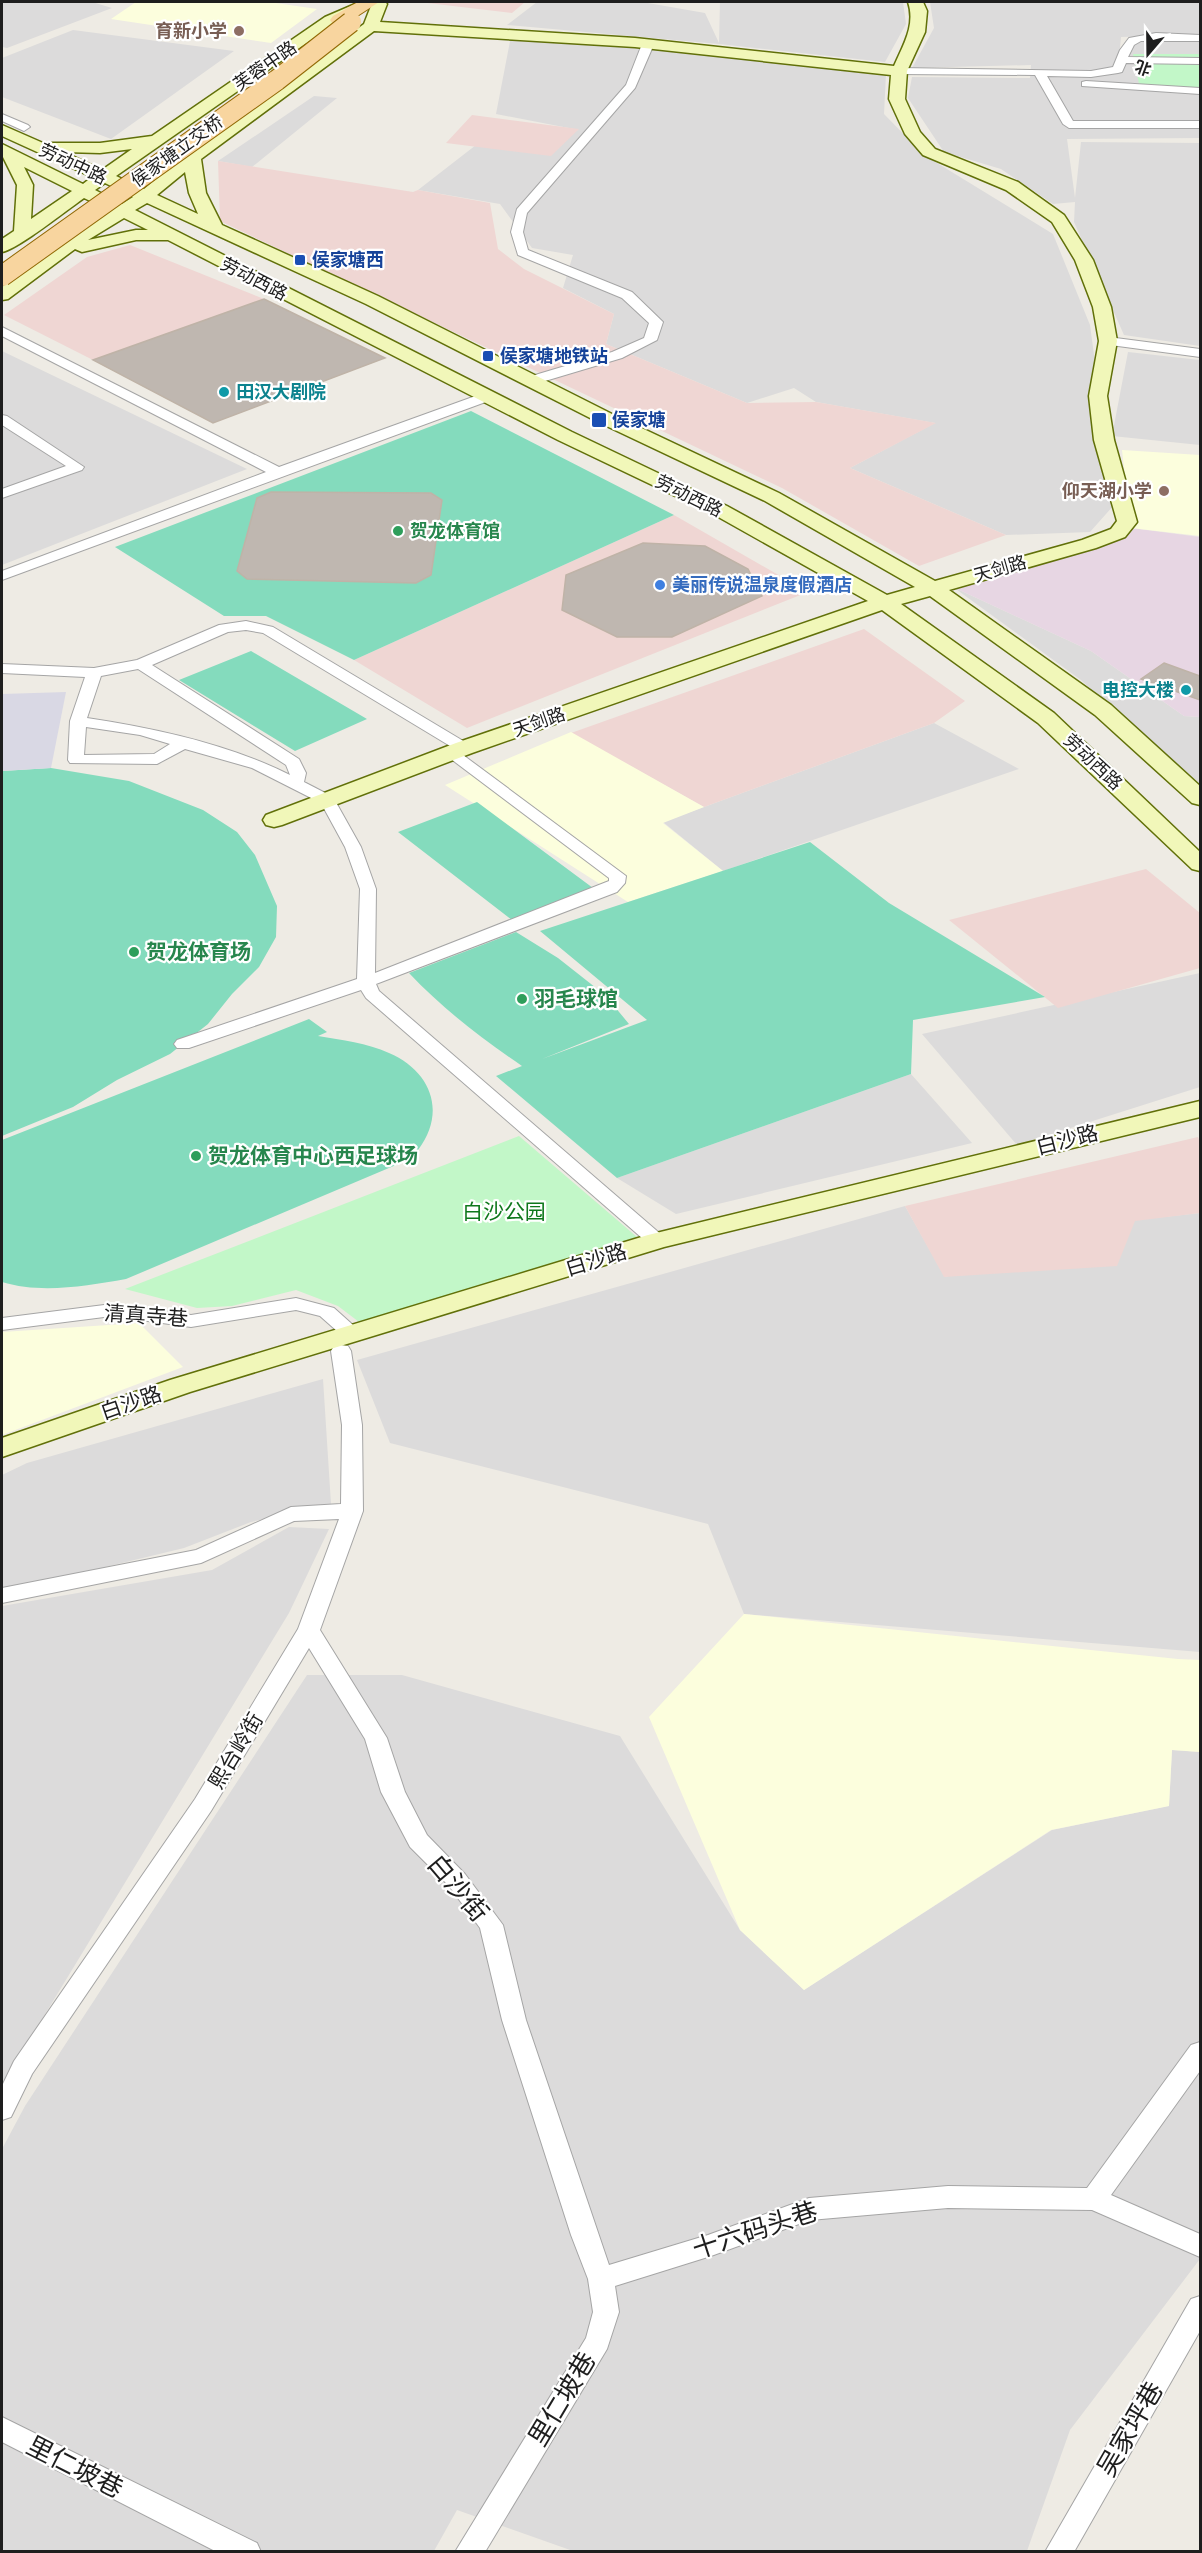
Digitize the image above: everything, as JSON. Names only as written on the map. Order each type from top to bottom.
[{"type":"main road","points":[[345,21],[375,2]]},
{"type":"main road","name":"侯家塘立交桥","points":[[2,264],[345,21]]},
{"type":"main road","name":"侯家塘立交桥","points":[[2,276],[277,80],[345,21]]},
{"type":"street","points":[[371,26],[375,2]]},
{"type":"street","name":"芙蓉中路","points":[[83,192],[330,20],[375,2]]},
{"type":"street","name":"天剑路","points":[[274,820],[458,750],[885,602],[1089,544],[1118,533],[1127,522],[1104,440],[1098,396],[1108,341],[1102,307],[1084,260],[1058,219],[1012,186],[929,152],[913,134],[897,99],[899,71],[917,32],[919,11],[916,2]]},
{"type":"street","points":[[2,295],[71,243],[146,196],[193,157],[371,26],[473,30],[648,44],[899,71],[1091,74],[1118,70],[1127,46],[1134,39],[1200,38]]},
{"type":"street","points":[[530,381],[617,355],[650,340],[656,322],[627,295],[522,252],[517,232],[521,212],[631,86],[648,44]]},
{"type":"street","points":[[1122,60],[1200,61]]},
{"type":"street","points":[[1039,72],[1059,86],[1093,83],[1200,91]]},
{"type":"street","points":[[1059,86],[1069,124],[1200,125]]},
{"type":"street","points":[[2,117],[24,128]]},
{"type":"street","name":"劳动中路","points":[[2,130],[146,196]]},
{"type":"street","points":[[30,144],[93,149],[123,147],[163,136]]},
{"type":"street","points":[[5,151],[25,186],[22,234]]},
{"type":"street","name":"劳动中路","points":[[5,151],[123,212]]},
{"type":"street","points":[[193,157],[192,181],[214,226]]},
{"type":"street","points":[[2,247],[83,192]]},
{"type":"street","name":"劳动西路","points":[[146,196],[372,300],[530,381],[772,497],[932,588],[1103,710],[1200,798]]},
{"type":"street","name":"劳动西路","points":[[123,212],[486,397],[720,510],[885,602],[1046,718],[1200,864]]},
{"type":"street","points":[[55,256],[93,243],[136,235],[169,236]]},
{"type":"street","points":[[2,331],[278,472]]},
{"type":"street","points":[[1108,341],[1200,353]]},
{"type":"street","points":[[2,576],[278,472],[486,397]]},
{"type":"street","points":[[2,418],[77,467],[2,494]]},
{"type":"street","points":[[2,668],[94,673],[141,664],[238,624],[268,630],[458,750],[618,876],[617,883],[611,888],[539,916],[366,982],[183,1044]]},
{"type":"street","points":[[141,664],[293,762],[298,773],[296,784]]},
{"type":"street","points":[[94,673],[78,721],[76,760],[157,759],[184,742]]},
{"type":"street","points":[[78,721],[142,731],[258,765],[327,800],[352,847],[369,889],[366,982],[372,994],[657,1241]]},
{"type":"street","name":"白沙路","points":[[2,1461],[347,1342],[657,1241],[1200,1108]]},
{"type":"street","name":"白沙路","points":[[2,1448],[180,1386],[347,1342],[664,1251],[1200,1123]]},
{"type":"street","name":"清真寺巷","points":[[2,1324],[112,1310],[191,1321],[296,1304],[327,1312],[347,1342]]},
{"type":"street","name":"熙台岭街","points":[[2,2110],[23,2068],[203,1805],[309,1630],[352,1511],[352,1425],[347,1342]]},
{"type":"street","points":[[2,1595],[201,1556],[291,1514],[352,1511]]},
{"type":"street","name":"白沙街","points":[[309,1630],[376,1738],[393,1792],[418,1841],[457,1880],[491,1925],[514,2020],[584,2235]]},
{"type":"street","points":[[1200,2052],[1094,2199],[1200,2246]]},
{"type":"street","name":"十六码头巷","points":[[601,2279],[711,2245],[809,2209],[948,2197],[1094,2199]]},
{"type":"street","name":"里仁坡巷","points":[[470,2552],[597,2341],[606,2312],[601,2279],[584,2235]]},
{"type":"street","name":"吴家坪巷","points":[[1063,2550],[1200,2307]]},
{"type":"street","name":"里仁坡巷","points":[[2,2428],[152,2506],[247,2552]]},
{"type":"shaded area","points":[[2,2],[92,2],[112,8],[7,48],[2,47]]},
{"type":"shaded area","name":"育新小学","points":[[136,2],[269,2],[317,9],[271,43],[111,19]]},
{"type":"shaded area","points":[[419,2],[525,2],[512,13]]},
{"type":"shaded area","points":[[537,2],[642,2],[705,13],[719,43],[720,2],[903,2],[906,24],[885,62],[507,25]]},
{"type":"shaded area","points":[[930,2],[1200,2],[1200,35],[1121,37],[1118,68],[1134,39],[1200,39],[1200,138],[1067,139],[1075,198],[1081,142],[1200,143],[1200,346],[1124,335],[1074,222],[1075,202],[1053,204],[1001,169],[944,152],[908,98],[912,77],[1030,78],[1031,65],[912,68],[934,28]]},
{"type":"shaded area","points":[[73,30],[234,51],[111,139],[2,97],[2,58]]},
{"type":"shaded area","points":[[511,36],[780,60],[886,74],[884,114],[924,155],[1053,234],[1090,325],[1114,505],[1090,532],[1006,535],[850,468],[935,423],[816,402],[794,388],[747,403],[606,344],[614,314],[563,288],[573,255],[532,248],[500,204],[418,190],[476,145],[579,130],[496,114]]},
{"type":"shaded area","points":[[314,96],[337,98],[252,167],[218,161]]},
{"type":"shaded area","points":[[472,115],[579,129],[551,156],[446,143]]},
{"type":"shaded area","points":[[218,161],[413,192],[418,190],[490,203],[498,249],[524,269],[614,314],[606,344],[747,403],[816,402],[936,423],[850,468],[1006,535],[919,566],[782,488],[220,221]]},
{"type":"shaded area","points":[[130,245],[264,299],[93,360],[4,315],[87,257]]},
{"type":"shaded area","points":[[2,351],[247,469],[2,565]]},
{"type":"shaded area","points":[[1128,352],[1200,360],[1200,445],[1112,436]]},
{"type":"shaded area","name":"仰天湖小学","points":[[1122,450],[1200,455],[1200,536],[1131,528]]},
{"type":"shaded area","points":[[674,515],[808,592],[467,728],[354,660]]},
{"type":"shaded area","points":[[1131,528],[1200,537],[1200,717],[1184,716],[1091,651],[953,587]]},
{"type":"shaded area","points":[[953,587],[1091,651],[1184,716],[1200,717],[1200,791],[1081,680]]},
{"type":"shaded area","points":[[864,629],[965,701],[934,723],[704,807],[571,733]]},
{"type":"shaded area","points":[[66,692],[51,768],[2,771],[2,694]]},
{"type":"shaded area","points":[[934,723],[1019,769],[723,871],[663,822]]},
{"type":"shaded area","points":[[571,732],[704,807],[663,823],[723,871],[628,902],[445,785]]},
{"type":"shaded area","points":[[1146,869],[1200,913],[1200,968],[1058,1008],[949,920]]},
{"type":"shaded area","points":[[1200,973],[1200,1087],[1017,1145],[922,1034]]},
{"type":"shaded area","points":[[911,1074],[972,1143],[676,1214],[617,1178]]},
{"type":"shaded area","points":[[1198,1137],[1200,1141],[1200,1213],[1135,1221],[1117,1266],[944,1277],[905,1206]]},
{"type":"shaded area","points":[[905,1206],[945,1277],[1135,1220],[1200,1213],[1200,1652],[744,1614],[708,1524],[390,1443],[357,1360]]},
{"type":"shaded area","points":[[139,1323],[183,1367],[2,1435],[2,1332]]},
{"type":"shaded area","points":[[323,1379],[331,1504],[251,1522],[184,1548],[2,1592],[2,1475],[27,1463]]},
{"type":"shaded area","points":[[289,1527],[329,1529],[289,1613],[2,2085],[2,1606],[212,1570]]},
{"type":"shaded area","points":[[744,1614],[1200,1660],[1200,1752],[1172,1750],[1169,1806],[1051,1830],[804,1990],[740,1930],[649,1717]]},
{"type":"shaded area","points":[[307,1675],[402,1675],[620,1736],[740,1930],[804,1990],[1052,1830],[1169,1806],[1172,1750],[1200,1752],[1200,2259],[1070,2430],[1027,2551],[573,2551],[457,2510],[434,2551],[8,2552],[2,2549],[2,2149],[25,2106]]},
{"type":"green space","points":[[1133,54],[1200,54],[1200,93],[1140,89]]},
{"type":"green space","name":"贺龙体育馆","points":[[471,411],[674,515],[354,660],[266,616],[224,616],[115,547]]},
{"type":"green space","points":[[251,651],[367,719],[295,751],[179,680]]},
{"type":"green space","name":"贺龙体育场","points":[[51,768],[129,781],[203,810],[237,832],[255,855],[277,906],[276,937],[259,967],[232,994],[208,1024],[170,1054],[117,1080],[73,1107],[2,1136],[2,771]]},
{"type":"green space","points":[[477,802],[593,888],[512,920],[398,832]]},
{"type":"green space","points":[[810,842],[889,903],[1045,997],[913,1020],[911,1074],[617,1178],[496,1076],[522,1066],[463,1022],[409,973],[516,932],[558,958],[605,995],[629,1024],[542,1059],[647,1020],[540,931]]},
{"type":"green space","points":[[309,1019],[327,1032],[318,1036],[354,1042],[381,1050],[415,1070],[430,1094],[433,1107],[432,1121],[427,1136],[416,1152],[396,1165],[126,1279],[48,1288],[32,1288],[2,1282],[2,1140]]},
{"type":"green space","name":"白沙公园","points":[[519,1136],[637,1237],[363,1325],[338,1306],[296,1290],[232,1306],[197,1308],[125,1289]]},
{"type":"building","name":"田汉大剧院","points":[[264,299],[385,358],[213,423],[93,360]]},
{"type":"building","name":"贺龙体育馆","points":[[271,492],[431,493],[442,500],[431,575],[416,583],[247,579],[237,571],[257,498]]},
{"type":"building","name":"美丽传说温泉度假酒店","points":[[643,543],[705,546],[748,569],[762,596],[672,637],[617,637],[562,610],[566,575]]},
{"type":"building","name":"电控大楼","points":[[1164,663],[1200,676],[1200,700],[1141,679]]},
{"type":"place","name":"育新小学","points":[[239,31]]},
{"type":"place","name":"侯家塘西","points":[[300,260]]},
{"type":"place","name":"侯家塘地铁站","points":[[488,356]]},
{"type":"place","name":"田汉大剧院","points":[[224,392]]},
{"type":"place","name":"侯家塘","points":[[599,420]]},
{"type":"place","name":"仰天湖小学","points":[[1164,491]]},
{"type":"place","name":"贺龙体育馆","points":[[398,531]]},
{"type":"place","name":"美丽传说温泉度假酒店","points":[[660,585]]},
{"type":"place","name":"电控大楼","points":[[1186,690]]},
{"type":"place","name":"贺龙体育场","points":[[134,952]]},
{"type":"place","name":"羽毛球馆","points":[[522,999]]},
{"type":"place","name":"贺龙体育中心西足球场","points":[[196,1156]]}]
